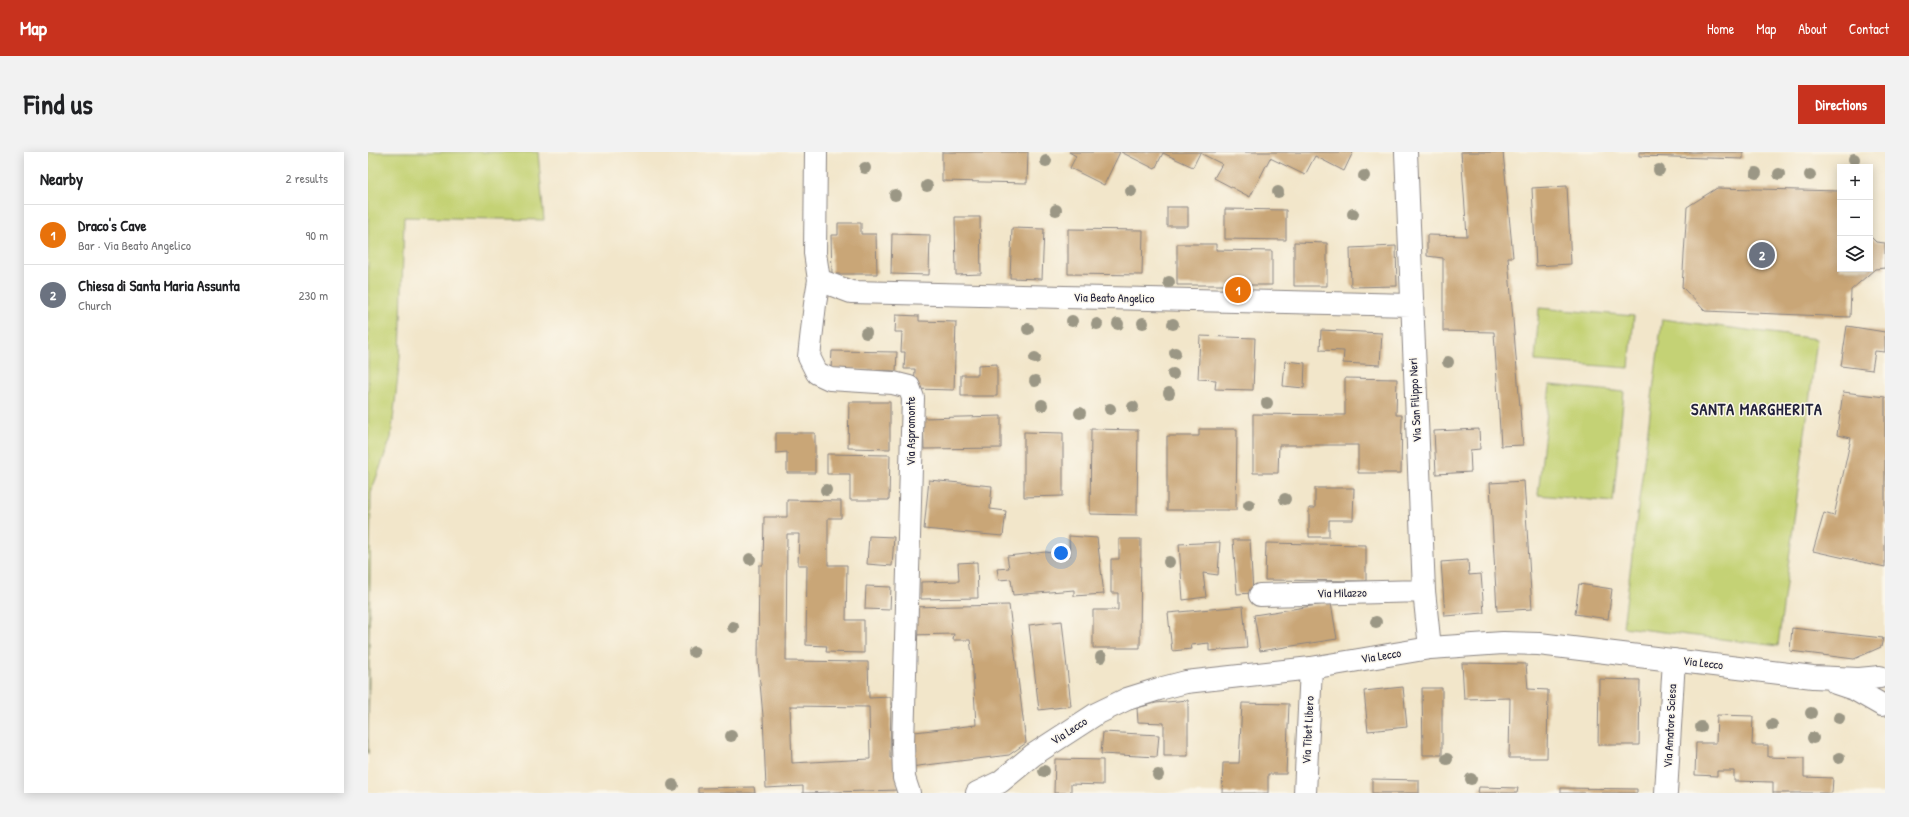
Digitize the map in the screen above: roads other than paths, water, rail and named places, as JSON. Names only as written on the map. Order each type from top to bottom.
[{"type":"street","name":"Via Aspromonte","points":[[816,152],[815,253],[819,280],[809,357],[817,373],[830,379],[904,385],[909,387],[913,398],[903,743],[904,778],[909,793]]},
{"type":"street","name":"Via San Filippo Neri","points":[[1406,152],[1411,305],[1424,591],[1430,648]]},
{"type":"street","name":"Via Beato Angelico","points":[[819,280],[851,292],[1411,305]]},
{"type":"street","name":"Via Milazzo","points":[[1260,595],[1424,591]]},
{"type":"street","name":"Via Lecco","points":[[977,793],[1000,782],[1033,755],[1096,714],[1127,699],[1186,682],[1311,668],[1430,648],[1503,643],[1539,644],[1813,677],[1859,679],[1882,674]]},
{"type":"street","name":"Via Amatore Sciesa","points":[[1666,793],[1674,660]]},
{"type":"street","name":"Via Tibet Libero","points":[[1305,793],[1311,668]]},
{"type":"street","points":[[1882,674],[1877,695],[1883,706]]},
{"type":"street","name":"Via Lecco","points":[[1813,677],[1854,689],[1883,706]]},
{"type":"place","name":"Chiesa di Santa Maria Assunta","points":[[1762,255]]},
{"type":"place","name":"Draco's Cave","points":[[1238,290]]},
{"type":"district","name":"SANTA MARGHERITA","points":[[1757,409]]}]
